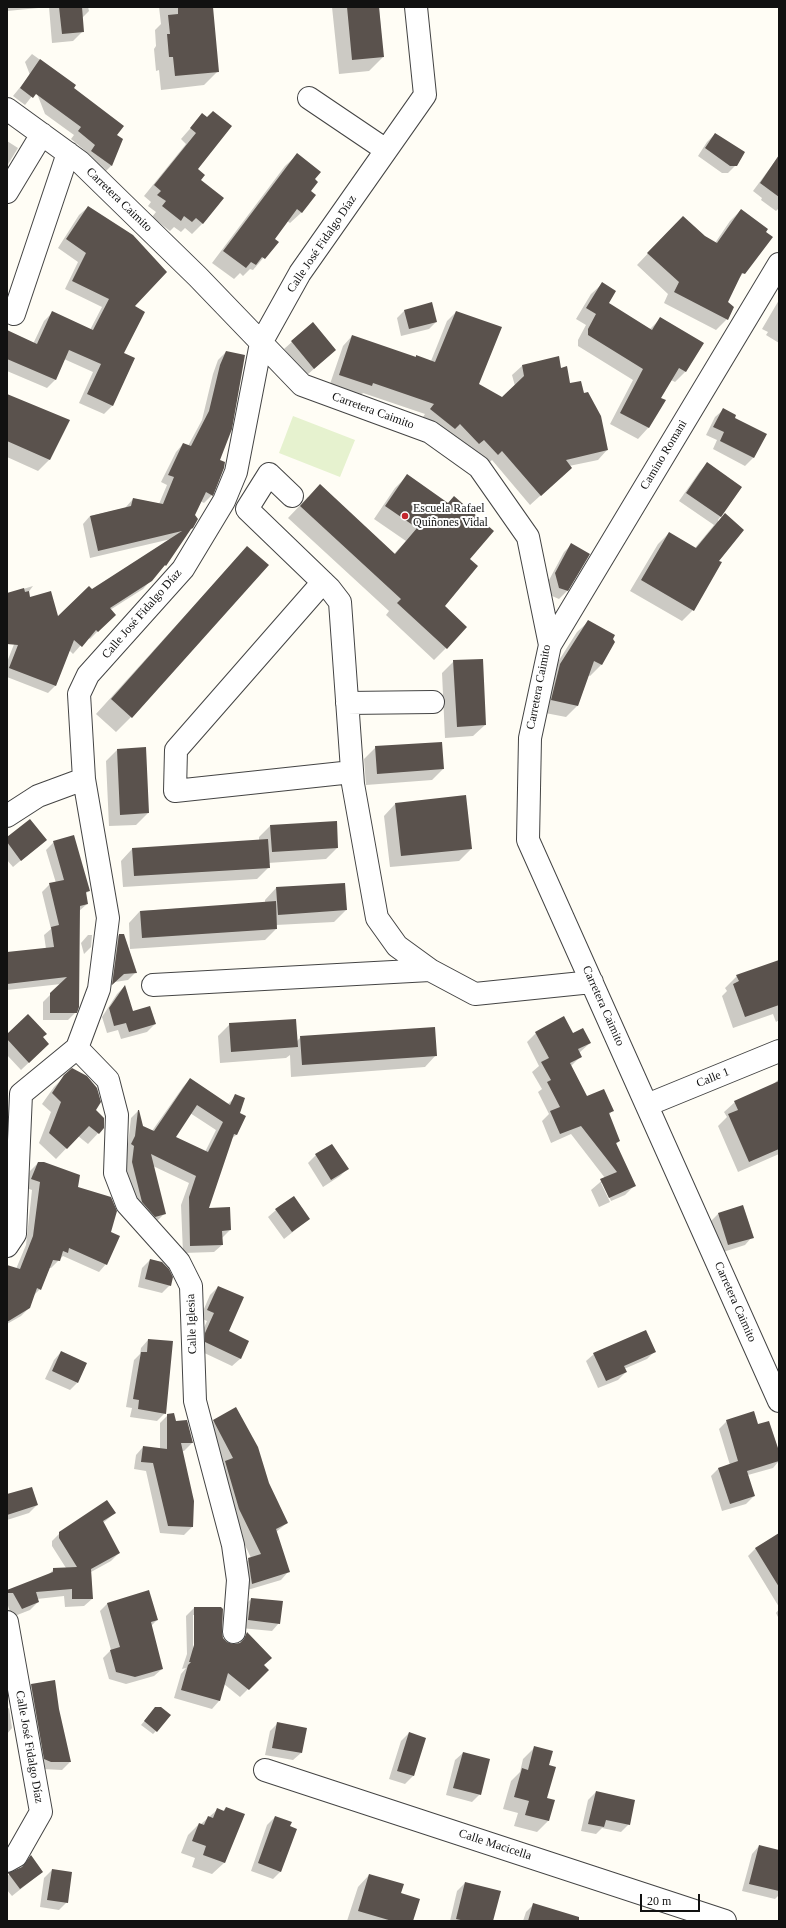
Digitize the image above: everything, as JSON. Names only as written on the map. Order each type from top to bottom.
[{"type":"street","name":"Calle José Fidalgo Díaz","points":[[77,1048],[99,989],[108,918],[84,779],[79,694],[88,675],[182,569],[224,500],[236,472],[261,343],[300,273],[425,95],[416,7]]},
{"type":"street","points":[[309,98],[386,150]]},
{"type":"street","name":"Carretera Caimito","points":[[7,109],[80,162],[198,277],[302,385],[430,432],[479,467],[528,537],[550,645],[530,738],[528,840],[779,1401]]},
{"type":"street","points":[[7,192],[42,134]]},
{"type":"street","points":[[14,314],[68,154]]},
{"type":"street","name":"Camino Romani","points":[[550,645],[779,264]]},
{"type":"street","points":[[292,496],[269,474],[247,509],[323,582],[340,602],[352,772],[377,918],[397,946],[430,970],[475,994],[592,982]]},
{"type":"street","points":[[323,582],[176,750],[175,791],[352,772]]},
{"type":"street","points":[[347,703],[433,702]]},
{"type":"street","points":[[7,816],[38,796],[84,779]]},
{"type":"street","points":[[153,985],[430,970]]},
{"type":"street","points":[[7,1246],[15,1234],[14,1097],[77,1048]]},
{"type":"street","name":"Calle Iglesia","points":[[77,1048],[108,1080],[117,1116],[116,1173],[127,1204],[179,1262],[191,1286],[195,1401],[233,1545],[238,1580],[234,1632]]},
{"type":"street","name":"Calle 1","points":[[647,1105],[779,1051]]},
{"type":"street","name":"Calle José Fidalgo Díaz","points":[[7,1622],[41,1812],[16,1856],[7,1861]]},
{"type":"street","name":"Calle Macicella","points":[[265,1770],[725,1921]]},
{"type":"green space","points":[[293,416],[355,440],[340,477],[279,453]]},
{"type":"building","points":[[59,7],[82,7],[84,32],[62,34]]},
{"type":"building","points":[[178,7],[213,7],[219,72],[175,76],[173,57],[169,57],[167,34],[170,34],[168,15],[178,14]]},
{"type":"building","points":[[347,7],[379,7],[384,57],[352,60]]},
{"type":"building","points":[[40,59],[76,85],[74,88],[124,126],[117,135],[123,139],[112,166],[91,151],[95,145],[78,131],[81,127],[36,94],[33,98],[20,88]]},
{"type":"building","points":[[213,111],[232,126],[198,169],[205,175],[201,180],[224,198],[203,224],[196,218],[192,222],[184,216],[181,221],[162,206],[166,201],[157,195],[161,191],[154,185],[196,133],[190,128],[202,113],[207,117]]},
{"type":"building","points":[[715,133],[745,152],[737,166],[730,166],[705,148]]},
{"type":"building","points":[[297,153],[321,172],[315,179],[318,182],[311,191],[316,195],[302,213],[297,209],[275,239],[279,242],[265,259],[262,257],[256,265],[251,262],[246,268],[223,251]]},
{"type":"building","points":[[779,155],[779,197],[760,183]]},
{"type":"building","points":[[88,206],[133,235],[167,272],[135,306],[145,312],[124,353],[135,358],[113,406],[87,394],[101,364],[69,350],[56,380],[7,359],[7,330],[37,344],[52,311],[93,330],[109,299],[72,281],[86,253],[66,239]]},
{"type":"building","points":[[741,209],[768,229],[766,232],[773,237],[745,274],[742,273],[728,302],[734,307],[728,320],[674,292],[679,282],[647,253],[683,216],[705,236],[717,243]]},
{"type":"building","points":[[602,282],[616,291],[609,303],[652,330],[660,317],[704,343],[686,372],[679,368],[661,398],[666,400],[649,428],[620,413],[643,369],[588,335],[588,329],[596,314],[586,308]]},
{"type":"building","points":[[432,302],[437,322],[409,329],[404,310]]},
{"type":"building","points":[[456,311],[502,327],[479,384],[502,397],[524,376],[522,365],[559,356],[561,368],[567,366],[570,383],[581,381],[584,393],[588,392],[601,416],[608,450],[566,460],[572,468],[541,496],[502,451],[498,455],[484,440],[479,444],[460,424],[455,429],[430,409],[434,404],[373,383],[372,386],[339,375],[352,335],[435,362]]},
{"type":"building","points":[[313,322],[336,350],[314,369],[291,341]]},
{"type":"building","points":[[226,351],[245,355],[232,429],[220,460],[225,462],[224,468],[213,496],[206,492],[195,515],[198,519],[193,528],[166,566],[165,565],[152,581],[110,608],[116,615],[98,632],[96,630],[82,647],[74,640],[56,686],[9,668],[18,645],[7,644],[7,593],[24,588],[25,592],[29,591],[30,597],[51,591],[58,616],[89,586],[92,589],[182,531],[98,551],[90,516],[131,506],[133,498],[163,504],[174,477],[168,475],[183,443],[191,446],[209,411],[220,365]]},
{"type":"building","points":[[7,394],[70,420],[50,460],[7,441]]},
{"type":"building","points":[[723,408],[736,415],[735,418],[767,434],[754,458],[720,441],[724,432],[713,427]]},
{"type":"building","points":[[707,462],[742,487],[721,517],[686,493]]},
{"type":"building","points":[[407,474],[448,503],[454,496],[494,531],[470,559],[478,566],[445,606],[467,627],[447,649],[397,603],[401,599],[300,506],[320,484],[395,554],[417,528],[385,506]]},
{"type":"building","points":[[725,513],[744,530],[719,561],[722,562],[694,611],[641,580],[669,532],[696,548]]},
{"type":"building","points":[[571,543],[590,554],[568,591],[559,588],[555,573]]},
{"type":"building","points":[[247,546],[269,565],[132,718],[111,699]]},
{"type":"building","points":[[588,620],[615,635],[613,639],[615,642],[602,665],[594,661],[578,706],[551,700],[560,664]]},
{"type":"building","points":[[483,659],[486,725],[457,727],[453,660]]},
{"type":"building","points":[[442,742],[444,769],[377,774],[375,746]]},
{"type":"building","points":[[146,747],[149,813],[120,815],[117,749]]},
{"type":"building","points":[[466,795],[472,849],[401,856],[395,803]]},
{"type":"building","points":[[30,819],[47,840],[21,861],[7,842],[7,837]]},
{"type":"building","points":[[337,821],[338,848],[272,852],[270,825]]},
{"type":"building","points":[[74,835],[90,891],[86,892],[88,904],[80,906],[79,1007],[77,1013],[50,1013],[50,993],[67,977],[7,984],[7,952],[54,947],[51,927],[59,925],[49,883],[64,880],[53,841]]},
{"type":"building","points":[[268,839],[270,868],[134,876],[132,848]]},
{"type":"building","points":[[345,883],[347,910],[278,915],[276,887]]},
{"type":"building","points":[[276,901],[277,929],[142,938],[140,911]]},
{"type":"building","points":[[119,934],[124,934],[137,973],[124,974],[112,985]]},
{"type":"building","points":[[779,960],[779,1005],[745,1017],[733,984],[739,981],[736,975]]},
{"type":"building","points":[[125,985],[133,1011],[150,1006],[156,1024],[129,1032],[126,1023],[114,1026],[109,1008]]},
{"type":"building","points":[[28,1014],[47,1034],[43,1037],[49,1044],[29,1063],[7,1039],[7,1034]]},
{"type":"building","points":[[564,1016],[573,1033],[583,1028],[591,1043],[578,1049],[582,1057],[570,1063],[587,1096],[604,1089],[614,1111],[609,1113],[620,1141],[616,1143],[636,1186],[609,1198],[600,1179],[617,1172],[581,1126],[560,1134],[550,1111],[560,1107],[547,1082],[551,1080],[541,1062],[549,1058],[535,1032]]},
{"type":"building","points":[[296,1019],[298,1047],[231,1052],[229,1023]]},
{"type":"building","points":[[435,1027],[437,1056],[302,1065],[300,1036]]},
{"type":"building","points":[[72,1068],[87,1076],[97,1088],[101,1102],[96,1110],[104,1118],[104,1128],[99,1134],[89,1126],[67,1149],[49,1133],[61,1102],[52,1093],[64,1075]]},
{"type":"building","points":[[190,1078],[230,1105],[235,1094],[245,1098],[240,1113],[246,1116],[237,1135],[234,1134],[209,1208],[230,1207],[231,1230],[222,1231],[223,1245],[190,1246],[189,1197],[196,1176],[151,1154],[166,1214],[155,1217],[142,1202],[132,1162],[134,1146],[131,1144],[135,1136],[138,1110],[143,1126],[154,1131]],"holes":[[[197,1105],[223,1122],[208,1152],[176,1137]]]},
{"type":"building","points":[[779,1081],[779,1149],[749,1162],[728,1114],[738,1110],[734,1101]]},
{"type":"building","points":[[332,1144],[349,1169],[331,1180],[315,1154]]},
{"type":"building","points":[[38,1162],[44,1162],[80,1175],[78,1187],[111,1197],[117,1211],[111,1232],[120,1236],[107,1265],[69,1248],[68,1253],[63,1251],[60,1261],[53,1260],[41,1290],[37,1288],[30,1308],[7,1322],[7,1265],[20,1269],[33,1236],[40,1182],[31,1179]]},
{"type":"building","points":[[294,1196],[310,1219],[292,1232],[275,1209]]},
{"type":"building","points":[[743,1205],[754,1238],[728,1245],[718,1213]]},
{"type":"building","points":[[150,1259],[162,1262],[169,1269],[173,1277],[171,1286],[145,1279]]},
{"type":"building","points":[[218,1286],[244,1297],[229,1331],[249,1341],[241,1359],[205,1342],[205,1333],[214,1313],[207,1310]]},
{"type":"building","points":[[646,1330],[656,1352],[624,1366],[627,1372],[606,1381],[593,1353]]},
{"type":"building","points":[[148,1339],[173,1341],[166,1414],[138,1409],[139,1400],[133,1399],[141,1352],[147,1352]]},
{"type":"building","points":[[61,1351],[87,1363],[78,1383],[52,1371]]},
{"type":"building","points":[[236,1407],[258,1447],[269,1483],[288,1523],[276,1529],[290,1572],[252,1584],[248,1558],[261,1554],[239,1509],[225,1461],[233,1458],[213,1420]]},
{"type":"building","points":[[754,1411],[758,1424],[769,1421],[779,1451],[779,1461],[747,1471],[755,1496],[730,1504],[718,1468],[738,1461],[726,1420]]},
{"type":"building","points":[[174,1413],[176,1421],[187,1420],[193,1443],[181,1443],[194,1501],[193,1527],[168,1526],[153,1463],[141,1462],[143,1446],[167,1449],[167,1414]]},
{"type":"building","points":[[32,1487],[38,1505],[7,1515],[7,1494]]},
{"type":"building","points":[[107,1500],[116,1513],[103,1521],[120,1553],[91,1569],[93,1599],[72,1599],[72,1589],[36,1592],[39,1602],[22,1609],[13,1593],[8,1593],[7,1590],[53,1572],[53,1568],[77,1567],[59,1538],[59,1532]]},
{"type":"building","points":[[779,1533],[779,1587],[755,1548]]},
{"type":"building","points":[[149,1590],[158,1620],[151,1622],[163,1669],[135,1677],[116,1672],[110,1650],[120,1647],[107,1603]]},
{"type":"building","points":[[251,1598],[283,1601],[280,1624],[248,1620]]},
{"type":"building","points":[[194,1607],[221,1607],[223,1609],[223,1638],[227,1642],[233,1644],[240,1643],[244,1639],[247,1632],[272,1658],[264,1665],[269,1670],[249,1690],[228,1673],[220,1701],[181,1690],[188,1665],[191,1662],[189,1662],[194,1645]]},
{"type":"building","points":[[55,1680],[59,1709],[71,1762],[51,1762],[44,1759],[31,1684]]},
{"type":"building","points":[[155,1707],[161,1707],[171,1715],[157,1732],[144,1721]]},
{"type":"building","points":[[277,1722],[307,1728],[302,1753],[272,1748]]},
{"type":"building","points":[[409,1732],[426,1738],[414,1776],[397,1771]]},
{"type":"building","points":[[534,1746],[553,1751],[549,1765],[556,1767],[547,1798],[555,1800],[549,1821],[525,1815],[529,1801],[514,1797],[522,1768],[528,1770]]},
{"type":"building","points":[[463,1752],[490,1759],[481,1795],[453,1788]]},
{"type":"building","points":[[596,1791],[635,1800],[630,1825],[606,1820],[604,1827],[588,1824]]},
{"type":"building","points":[[226,1807],[245,1814],[225,1863],[203,1855],[206,1846],[192,1841],[199,1823],[204,1825],[208,1816],[213,1818],[217,1808],[224,1811]]},
{"type":"building","points":[[275,1816],[292,1822],[290,1826],[297,1829],[281,1872],[258,1863]]},
{"type":"building","points":[[759,1845],[779,1850],[779,1891],[749,1884]]},
{"type":"building","points":[[31,1855],[43,1872],[20,1889],[8,1873],[22,1867]]},
{"type":"building","points":[[52,1869],[72,1872],[68,1903],[47,1900]]},
{"type":"building","points":[[369,1874],[404,1884],[401,1893],[420,1899],[413,1921],[392,1921],[358,1911]]},
{"type":"building","points":[[465,1882],[501,1891],[493,1921],[465,1921],[456,1919]]},
{"type":"building","points":[[533,1903],[579,1917],[579,1921],[528,1921]]},
{"type":"place","name":"Escuela Rafael Quiñones Vidal","points":[[405,516]]}]
